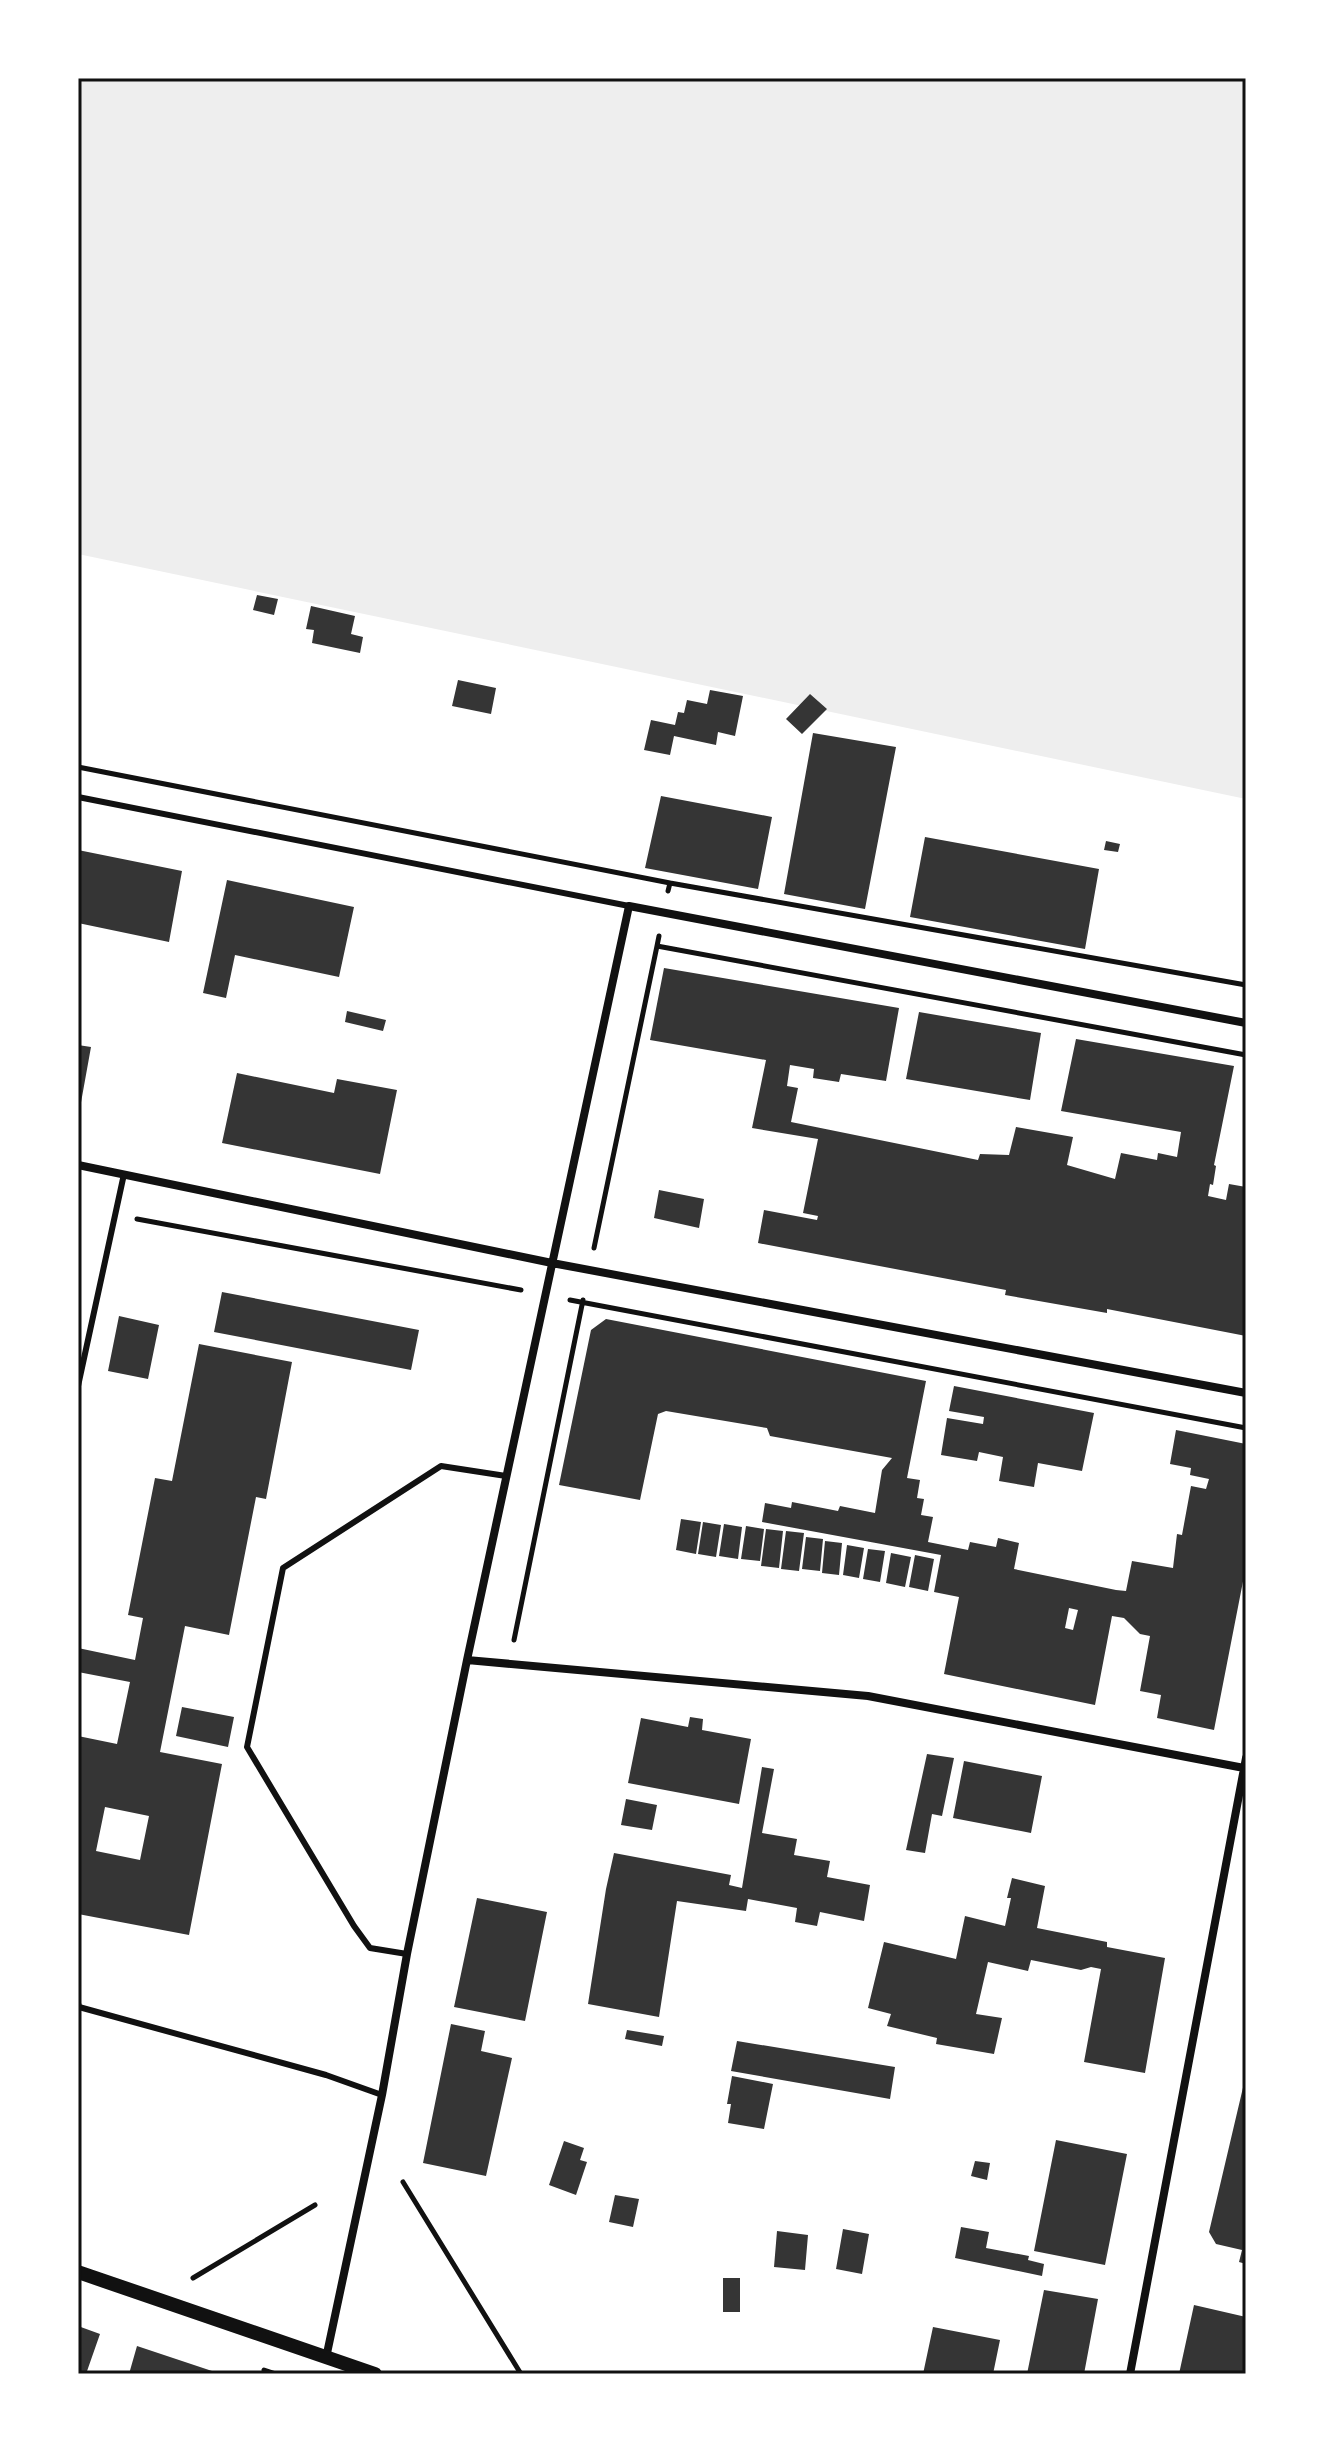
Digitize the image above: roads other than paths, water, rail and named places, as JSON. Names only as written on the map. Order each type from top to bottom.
[{"type":"street","points":[[326,2358],[382,2095],[407,1954],[467,1660],[629,906],[1246,1023]]},
{"type":"street","points":[[78,1165],[552,1263],[1246,1393]]},
{"type":"street","points":[[467,1660],[868,1696],[1245,1763],[1130,2374]]},
{"type":"street","points":[[78,2272],[375,2374]]},
{"type":"lane","points":[[78,797],[629,906]]},
{"type":"lane","points":[[78,1386],[124,1174]]},
{"type":"lane","points":[[407,1954],[370,1948],[247,1747],[283,1568],[441,1466],[506,1476]]},
{"type":"lane","points":[[78,2003],[79,2007],[326,2075],[382,2095]]}]
